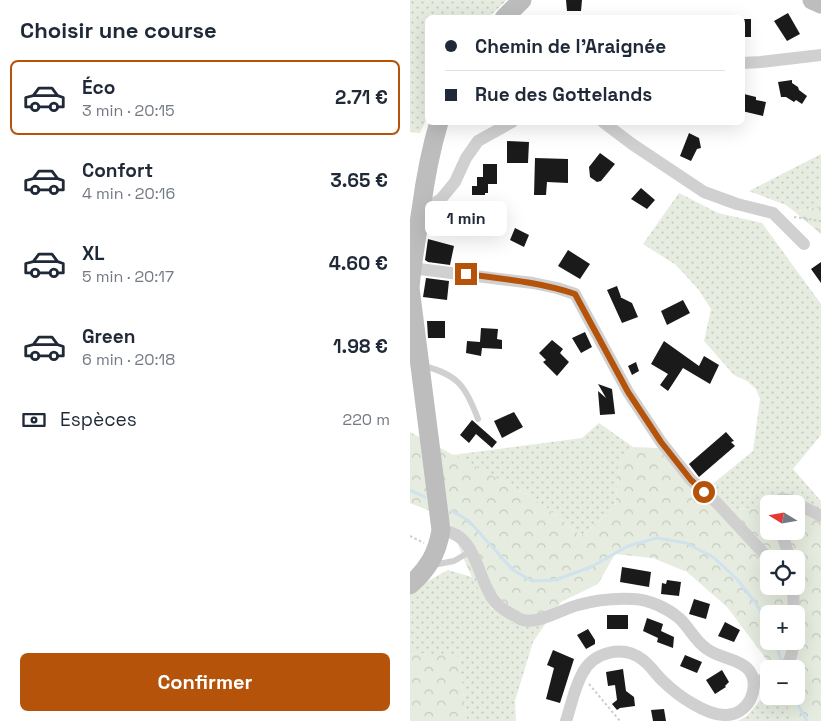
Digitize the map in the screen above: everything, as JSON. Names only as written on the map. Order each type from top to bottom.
[{"type":"main road","points":[[507,15],[521,0]]},
{"type":"main road","points":[[410,585],[429,566],[438,548],[441,530],[410,288],[431,148],[438,125]]},
{"type":"street","points":[[745,62],[821,55]]},
{"type":"street","points":[[421,212],[441,199],[455,182],[466,158],[478,141],[507,125]]},
{"type":"street","points":[[607,125],[704,192],[737,204],[773,213],[804,244]]},
{"type":"street","points":[[412,268],[533,283],[575,294],[628,392],[661,442],[691,480],[718,504],[761,550]]},
{"type":"street","points":[[805,508],[821,516]]},
{"type":"street","points":[[441,530],[453,533],[463,541],[471,551],[495,601],[507,612],[524,620],[534,620],[579,605],[610,600],[635,599],[651,603],[666,609],[679,619],[705,648],[716,656],[738,662],[748,669],[753,678],[754,689],[749,701],[741,710],[731,715],[714,718],[665,684],[642,659],[629,653],[614,651],[600,655],[589,663],[582,674],[566,721]]},
{"type":"street","points":[[754,683],[760,680]]},
{"type":"lane","points":[[421,366],[440,370],[456,380],[469,394],[478,419]]},
{"type":"lane","points":[[429,566],[454,561],[471,551]]},
{"type":"path","points":[[773,213],[821,221]]},
{"type":"path","points":[[582,674],[620,721]]},
{"type":"green space","points":[[410,0],[507,0],[491,15],[425,15],[425,122],[420,133],[410,132]]},
{"type":"green space","points":[[821,154],[821,206],[795,212],[786,205],[749,191]]},
{"type":"green space","points":[[679,193],[718,213],[762,223],[821,304],[821,435],[793,469],[821,501],[821,521],[805,514],[805,495],[760,495],[760,507],[716,511],[702,497],[704,491],[753,451],[760,399],[756,389],[747,381],[734,375],[704,341],[711,309],[698,289],[676,265],[643,244]]},
{"type":"green space","points":[[821,206],[821,234],[795,212]]},
{"type":"green space","points":[[599,423],[633,447],[619,465],[615,507],[581,536],[551,511],[525,493],[452,455],[582,438]]},
{"type":"green space","points":[[410,432],[525,493],[551,511],[581,536],[615,507],[619,465],[633,447],[658,448],[680,475],[716,511],[760,507],[760,540],[805,540],[805,514],[821,521],[821,721],[794,721],[787,705],[805,705],[805,660],[767,660],[727,607],[687,572],[653,558],[615,554],[598,584],[561,602],[546,623],[518,625],[502,617],[491,607],[481,593],[465,563],[448,518],[410,503]]},
{"type":"green space","points":[[448,570],[472,577],[492,609],[546,623],[533,642],[515,701],[516,721],[467,721],[459,658],[410,652],[410,591]]},
{"type":"green space","points":[[410,652],[459,657],[467,721],[410,721]]},
{"type":"green space","points":[[760,700],[760,705],[787,705],[795,721],[738,721],[747,716]]},
{"type":"building","points":[[566,0],[582,0],[581,11],[567,11]]},
{"type":"building","points":[[788,13],[800,34],[787,41],[774,21]]},
{"type":"building","points":[[745,19],[751,19],[751,37],[745,37]]},
{"type":"building","points":[[792,80],[792,83],[807,96],[802,104],[796,100],[794,102],[786,97],[781,97],[778,82]]},
{"type":"building","points":[[745,94],[756,97],[756,100],[766,102],[763,116],[745,112]]},
{"type":"building","points":[[689,133],[699,138],[701,148],[697,149],[691,161],[680,156]]},
{"type":"building","points":[[507,141],[529,142],[528,163],[507,163]]},
{"type":"building","points":[[600,153],[615,164],[601,181],[597,182],[590,177],[589,167]]},
{"type":"building","points":[[535,158],[568,159],[568,183],[547,182],[546,195],[534,195]]},
{"type":"building","points":[[483,164],[497,164],[497,184],[488,184],[488,193],[485,193],[485,195],[472,195],[472,186],[477,186],[477,177],[483,177]]},
{"type":"building","points":[[641,188],[655,200],[647,209],[631,199]]},
{"type":"building","points":[[443,207],[451,214],[440,223],[432,215]]},
{"type":"building","points":[[515,228],[529,235],[524,247],[510,240]]},
{"type":"building","points":[[428,239],[454,246],[450,265],[425,260]]},
{"type":"building","points":[[568,250],[590,264],[580,279],[558,266]]},
{"type":"building","points":[[821,262],[821,283],[811,269]]},
{"type":"building","points":[[426,278],[449,281],[447,300],[423,297]]},
{"type":"building","points":[[617,286],[620,297],[632,303],[638,317],[622,323],[607,290]]},
{"type":"building","points":[[683,300],[690,313],[667,325],[661,311]]},
{"type":"building","points":[[427,321],[445,321],[445,338],[428,338]]},
{"type":"building","points":[[481,328],[498,329],[497,339],[502,340],[502,349],[482,348],[481,356],[466,353],[467,341],[480,342]]},
{"type":"building","points":[[585,332],[592,347],[581,353],[572,338]]},
{"type":"building","points":[[552,340],[563,349],[560,353],[569,362],[557,376],[543,362],[546,360],[539,353]]},
{"type":"building","points":[[664,341],[699,366],[704,356],[719,365],[710,384],[683,368],[668,391],[660,385],[668,374],[651,364]]},
{"type":"building","points":[[636,362],[639,371],[632,375],[628,366]]},
{"type":"building","points":[[598,384],[612,389],[615,414],[600,415],[598,391],[606,398]]},
{"type":"building","points":[[514,412],[523,427],[502,438],[494,421]]},
{"type":"building","points":[[472,420],[497,442],[492,448],[476,434],[469,443],[460,435]]},
{"type":"building","points":[[726,432],[734,441],[731,442],[735,446],[699,477],[689,464]]},
{"type":"building","points":[[622,567],[651,572],[649,587],[620,582]]},
{"type":"building","points":[[667,580],[681,582],[679,596],[661,594],[662,583],[666,584]]},
{"type":"building","points":[[694,599],[710,604],[706,619],[689,614]]},
{"type":"building","points":[[607,615],[628,615],[628,629],[607,629]]},
{"type":"building","points":[[647,618],[663,624],[661,631],[674,637],[673,648],[657,642],[658,638],[643,631]]},
{"type":"building","points":[[725,622],[740,630],[734,642],[718,636]]},
{"type":"building","points":[[588,629],[595,640],[595,644],[586,649],[577,635]]},
{"type":"building","points":[[553,650],[574,659],[560,703],[546,699],[554,668],[547,665]]},
{"type":"building","points":[[685,655],[702,662],[697,673],[680,666]]},
{"type":"building","points":[[623,669],[626,691],[634,697],[635,706],[617,710],[612,704],[617,700],[615,685],[608,686],[606,672]]},
{"type":"building","points":[[722,670],[729,682],[726,687],[715,694],[706,680]]},
{"type":"building","points":[[664,709],[666,721],[653,721],[651,710]]},
{"type":"waterway","points":[[410,490],[425,497]]},
{"type":"waterway","points":[[452,511],[469,521],[513,570],[532,581],[555,580],[591,567],[628,546],[657,538],[686,543],[713,557],[737,579],[760,611]]},
{"type":"waterway","points":[[778,650],[781,660]]},
{"type":"waterway","points":[[798,705],[807,721]]},
{"type":"route","points":[[466,274],[533,283],[575,294],[628,392],[661,442],[691,480],[704,492]]}]
